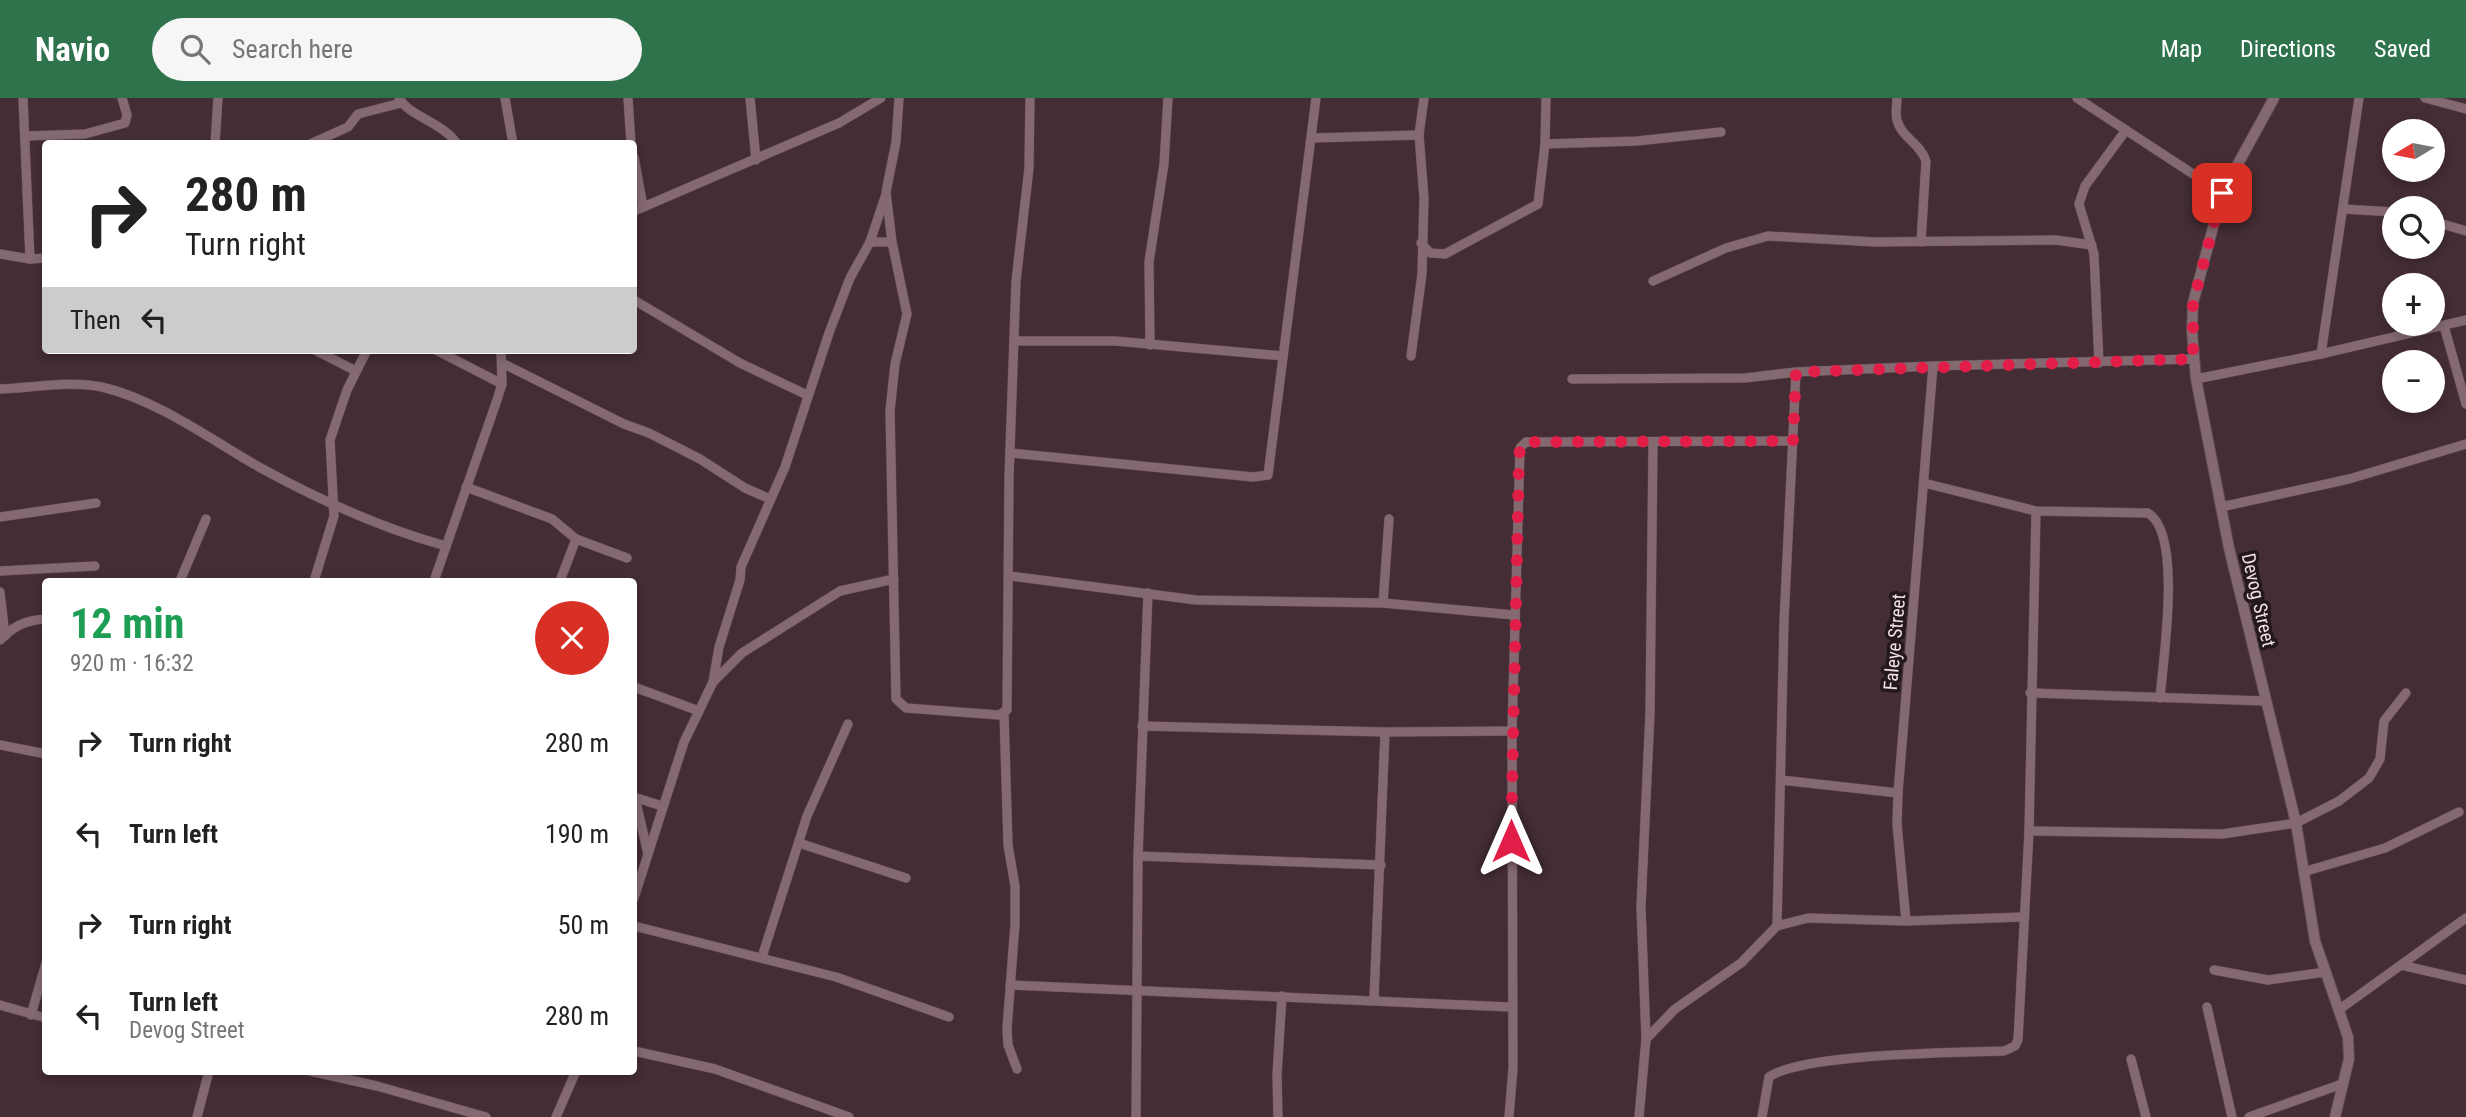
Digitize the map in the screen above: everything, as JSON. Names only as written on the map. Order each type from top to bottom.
[{"type":"street","points":[[23,98],[27,136],[26,226],[30,260]]},
{"type":"street","points":[[27,136],[85,134],[125,123],[127,115],[122,98]]},
{"type":"street","points":[[215,140],[218,98]]},
{"type":"street","points":[[505,98],[512,140]]},
{"type":"street","points":[[628,98],[631,140]]},
{"type":"street","points":[[750,98],[756,160]]},
{"type":"street","points":[[637,210],[839,123],[881,98]]},
{"type":"street","points":[[637,889],[684,742],[713,682],[719,647],[740,580],[741,567],[768,498],[785,467],[807,395],[850,278],[870,242],[886,192],[896,142],[899,98]]},
{"type":"street","points":[[1017,1069],[1008,1045],[1015,886],[1008,845],[1004,713],[1007,710],[1010,453],[1018,255],[1029,168],[1030,98]]},
{"type":"street","points":[[1150,345],[1149,262],[1164,164],[1168,98]]},
{"type":"street","points":[[1010,453],[1253,477],[1268,475],[1315,98]]},
{"type":"street","points":[[1411,356],[1422,274],[1424,198],[1419,135],[1424,98]]},
{"type":"street","points":[[1421,243],[1430,253],[1445,254],[1538,204],[1545,144],[1546,98]]},
{"type":"street","points":[[1897,98],[1896,115],[1899,126],[1921,149],[1926,161],[1921,242]]},
{"type":"street","points":[[2077,98],[2222,193]]},
{"type":"street","name":"Devog Street","points":[[2274,98],[2222,193],[2193,303],[2193,359],[2221,507],[2295,823],[2315,941],[2340,1009],[2350,1048],[2335,1117]]},
{"type":"street","points":[[2321,355],[2359,98]]},
{"type":"street","points":[[2425,98],[2466,109]]},
{"type":"street","points":[[319,140],[348,127],[358,114],[400,100],[451,134],[455,140]]},
{"type":"street","points":[[2099,363],[2092,245],[2080,212],[2080,194],[2126,130]]},
{"type":"street","points":[[1545,144],[1637,141],[1721,132]]},
{"type":"street","points":[[1312,138],[1419,135]]},
{"type":"street","points":[[637,174],[643,207]]},
{"type":"street","points":[[886,192],[892,242],[907,314],[895,364],[890,411],[895,693],[902,706],[1004,713]]},
{"type":"street","points":[[2343,209],[2382,211]]},
{"type":"street","points":[[2445,225],[2466,231]]},
{"type":"street","points":[[1653,281],[1726,248],[1768,236],[1875,243],[2056,240],[2092,245]]},
{"type":"street","points":[[870,242],[892,242]]},
{"type":"street","points":[[0,254],[30,260],[42,258]]},
{"type":"street","points":[[637,302],[740,363],[807,395]]},
{"type":"street","points":[[2445,326],[2466,320]]},
{"type":"street","points":[[2445,330],[2466,404]]},
{"type":"street","points":[[2196,379],[2402,336]]},
{"type":"street","points":[[1015,341],[1115,341],[1283,356]]},
{"type":"street","points":[[323,354],[356,371]]},
{"type":"street","points":[[315,578],[333,523],[330,440],[365,354]]},
{"type":"street","points":[[444,354],[502,384]]},
{"type":"street","points":[[435,578],[502,384],[502,354]]},
{"type":"street","points":[[1572,379],[1745,378],[1796,372],[1933,366],[2193,359]]},
{"type":"street","points":[[502,363],[624,424],[649,433],[700,459],[744,488],[768,498]]},
{"type":"street","name":"Faleye Street","points":[[1906,922],[1897,824],[1898,793],[1933,366]]},
{"type":"street","points":[[1777,926],[1796,372]]},
{"type":"street","points":[[0,389],[87,385],[126,395],[198,429],[252,463],[334,506],[396,531],[446,545]]},
{"type":"street","points":[[1509,1117],[1513,1068],[1510,1007],[1512,731],[1520,448],[1526,442],[1793,441]]},
{"type":"street","points":[[1639,1117],[1646,1040],[1641,907],[1650,713],[1653,443]]},
{"type":"street","points":[[2221,507],[2349,479],[2466,444]]},
{"type":"street","points":[[1924,483],[2036,511],[2148,513],[2156,518],[2163,532],[2168,585],[2160,698]]},
{"type":"street","points":[[466,487],[552,519],[576,539],[627,558]]},
{"type":"street","points":[[0,517],[96,503]]},
{"type":"street","points":[[1762,1117],[1769,1077],[1779,1070],[1837,1059],[2004,1051],[2015,1046],[2018,1040],[2029,831],[2036,511]]},
{"type":"street","points":[[181,578],[206,519]]},
{"type":"street","points":[[1383,603],[1389,519]]},
{"type":"street","points":[[561,578],[576,539]]},
{"type":"street","points":[[0,571],[95,566]]},
{"type":"street","points":[[1010,576],[1196,600],[1383,603],[1514,615]]},
{"type":"street","points":[[713,682],[742,653],[840,591],[894,579]]},
{"type":"street","points":[[0,592],[2,638]]},
{"type":"street","points":[[1136,1117],[1138,856],[1148,593]]},
{"type":"street","points":[[2,638],[27,621],[42,620]]},
{"type":"street","points":[[637,688],[699,711]]},
{"type":"street","points":[[2030,693],[2265,701]]},
{"type":"street","points":[[2029,831],[2222,834],[2295,823],[2339,801],[2370,778],[2379,759],[2384,720],[2406,693]]},
{"type":"street","points":[[762,957],[824,775],[848,724]]},
{"type":"street","points":[[1142,726],[1385,733],[1512,731]]},
{"type":"street","points":[[1374,999],[1385,733]]},
{"type":"street","points":[[0,745],[42,753]]},
{"type":"street","points":[[1781,780],[1898,793]]},
{"type":"street","points":[[637,798],[662,806]]},
{"type":"street","points":[[637,810],[648,856]]},
{"type":"street","points":[[2303,872],[2385,848],[2459,812]]},
{"type":"street","points":[[799,843],[906,878]]},
{"type":"street","points":[[1138,856],[1381,865]]},
{"type":"street","points":[[1646,1040],[1675,1009],[1741,963],[1777,926],[1808,918],[1906,922],[2023,917]]},
{"type":"street","points":[[2340,1009],[2466,918]]},
{"type":"street","points":[[637,927],[836,976],[949,1017]]},
{"type":"street","points":[[2401,965],[2466,980]]},
{"type":"street","points":[[2214,970],[2268,979],[2326,972]]},
{"type":"street","points":[[31,1015],[42,977]]},
{"type":"street","points":[[1010,985],[1510,1007]]},
{"type":"street","points":[[1278,1117],[1277,1075],[1282,996]]},
{"type":"street","points":[[0,1005],[42,1017]]},
{"type":"street","points":[[2207,1007],[2232,1117]]},
{"type":"street","points":[[637,1052],[715,1069],[849,1117]]},
{"type":"street","points":[[2131,1059],[2146,1117]]},
{"type":"street","points":[[197,1117],[208,1075]]},
{"type":"street","points":[[328,1075],[486,1117]]},
{"type":"street","points":[[556,1117],[574,1075]]},
{"type":"street","points":[[2249,1117],[2342,1084]]},
{"type":"route","points":[[1511,841],[1514,615],[1519,458],[1523,444],[1793,441],[1796,372],[2193,359],[2193,303],[2222,193]]}]
